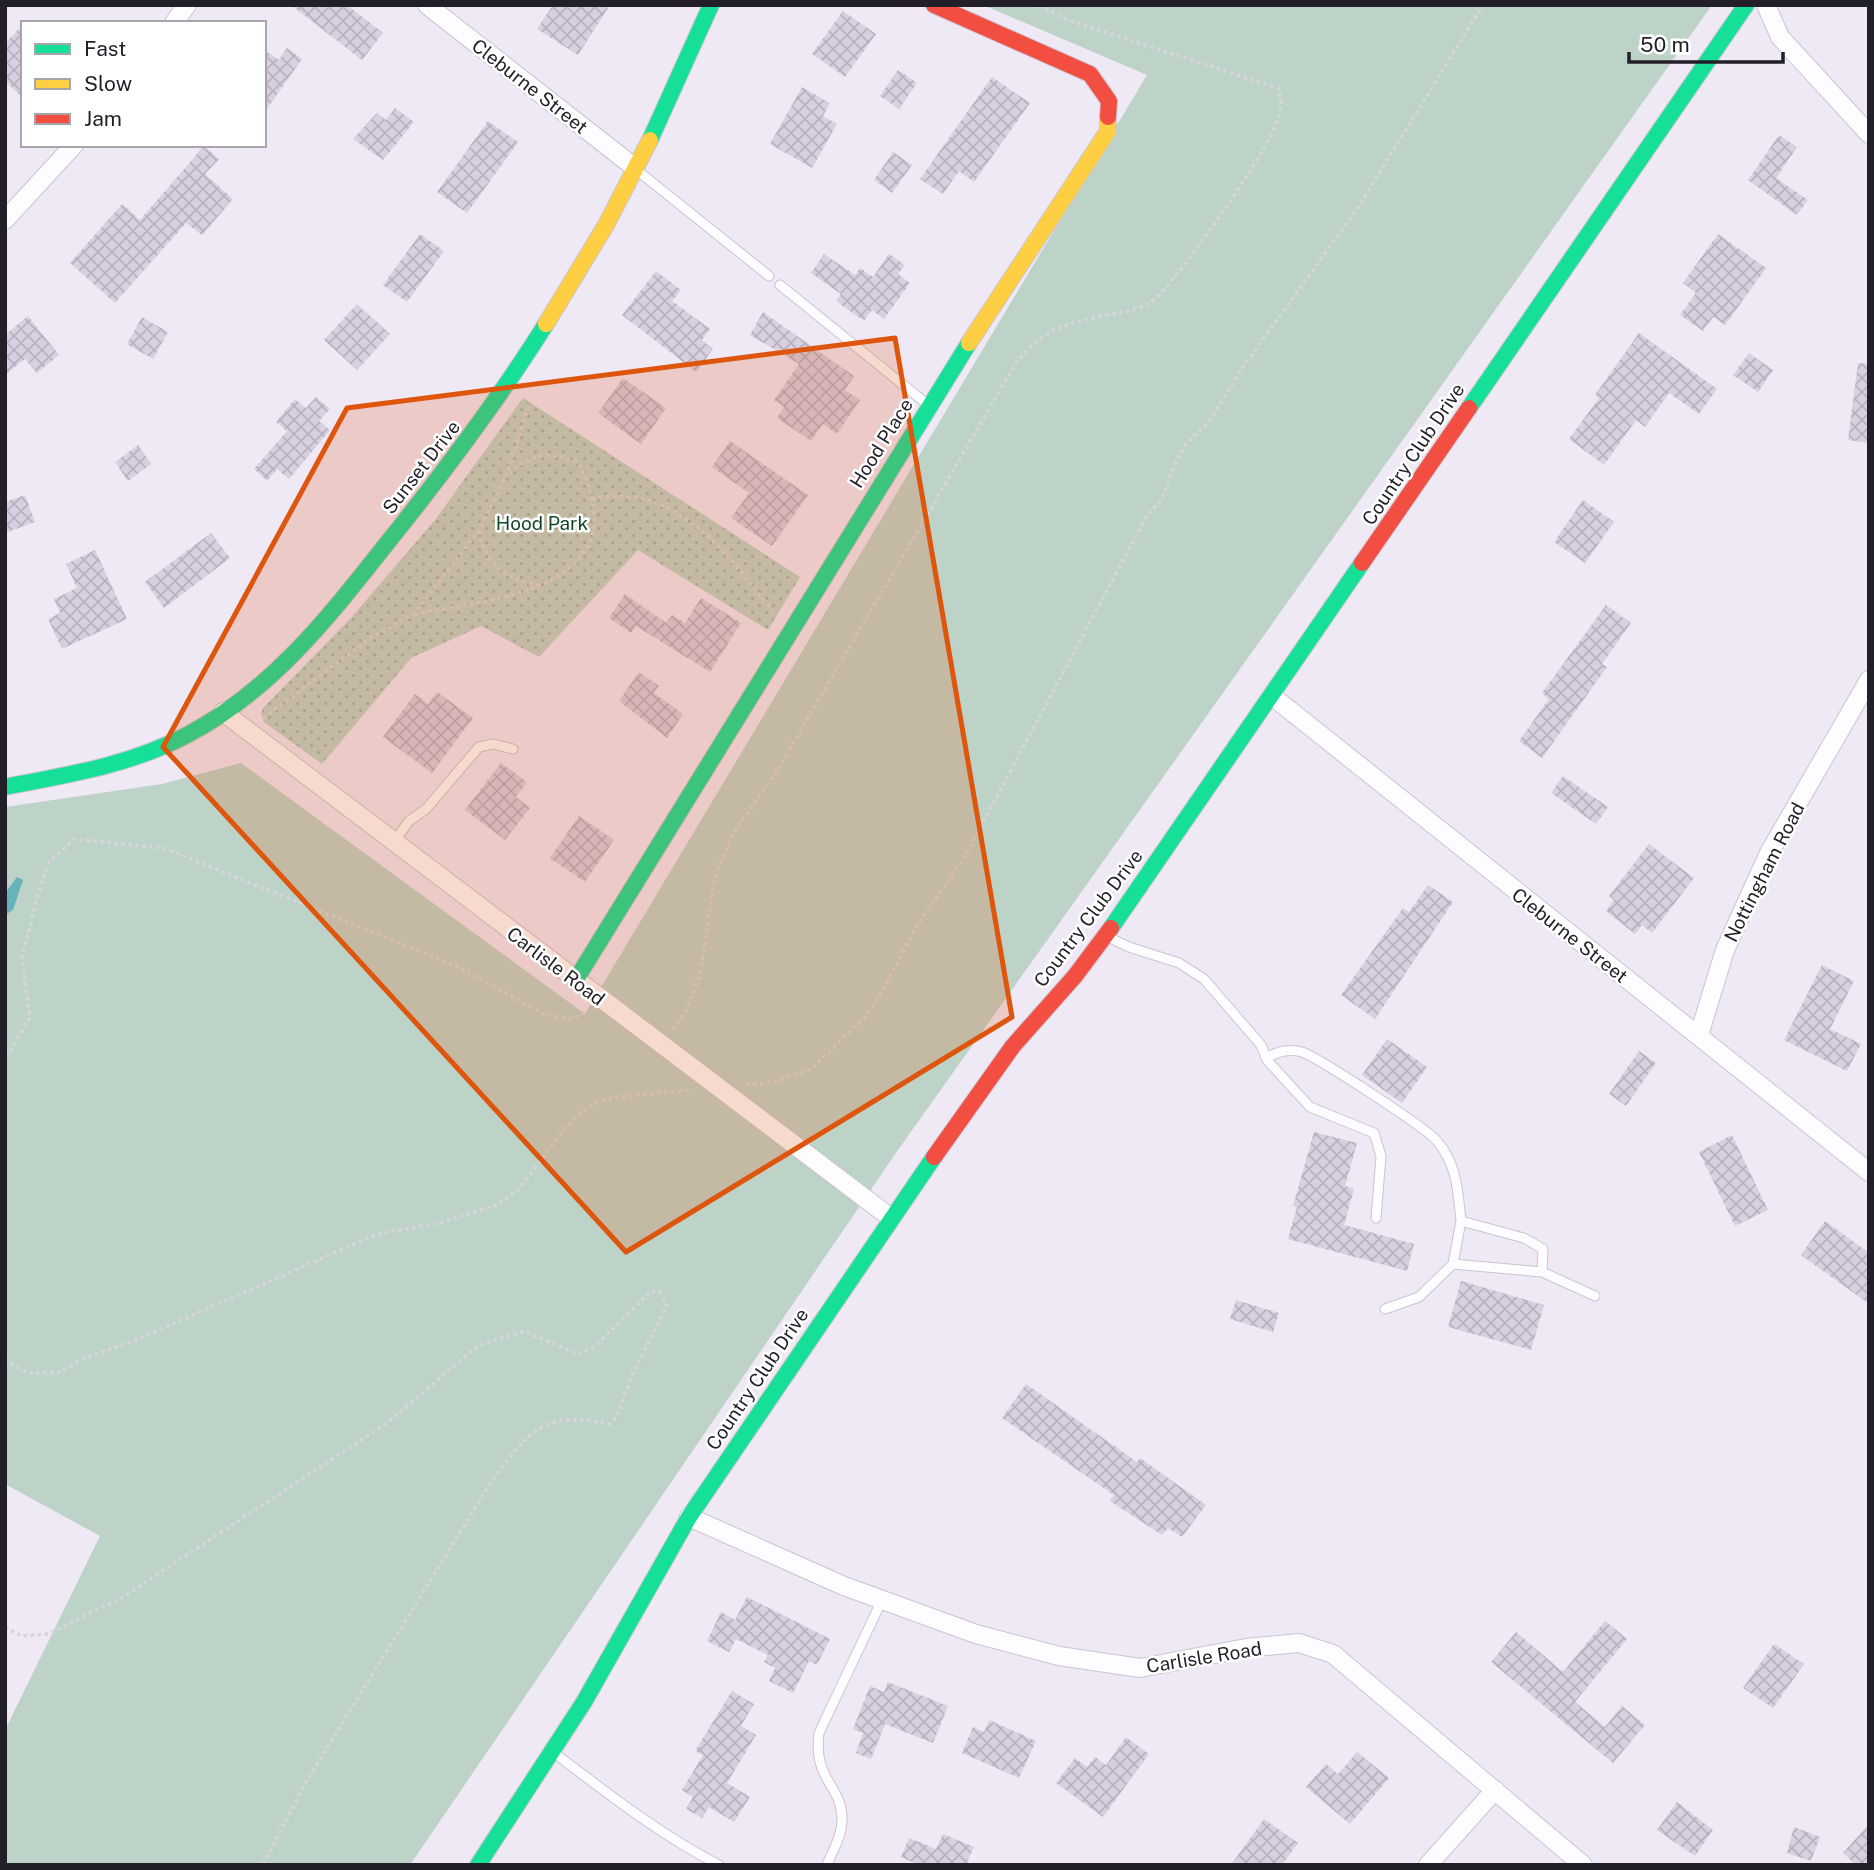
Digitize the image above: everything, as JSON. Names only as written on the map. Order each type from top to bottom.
[{"type":"street","points":[[175,21],[187,5]]},
{"type":"street","name":"Cleburne Street","points":[[427,5],[634,167]]},
{"type":"street","name":"Sunset Drive","points":[[5,788],[96,768],[166,746],[223,712],[276,669],[329,617],[475,432],[572,288],[606,229],[711,5]]},
{"type":"street","name":"Hood Place","points":[[575,981],[929,405],[1108,131],[1109,101],[1090,74],[934,5]]},
{"type":"street","name":"Country Club Drive","points":[[478,1865],[553,1752],[689,1517],[891,1218],[1013,1046],[1074,976],[1105,935],[1746,5]]},
{"type":"street","points":[[1766,5],[1780,37],[1869,134]]},
{"type":"street","points":[[5,220],[72,147]]},
{"type":"street","name":"Nottingham Road","points":[[1699,1035],[1725,950],[1769,853],[1869,680]]},
{"type":"street","name":"Cleburne Street","points":[[1272,696],[1869,1172]]},
{"type":"street","name":"Carlisle Road","points":[[223,712],[891,1218]]},
{"type":"street","name":"Carlisle Road","points":[[689,1517],[882,1600],[976,1634],[1035,1650],[1140,1668],[1246,1648],[1299,1643],[1333,1654],[1583,1865]]},
{"type":"street","points":[[1428,1865],[1494,1790]]},
{"type":"lane","points":[[634,167],[769,276]]},
{"type":"lane","points":[[780,285],[929,405]]},
{"type":"lane","points":[[394,842],[409,821],[426,809],[479,747],[493,744],[513,749]]},
{"type":"lane","points":[[1105,935],[1129,947],[1179,963],[1204,979],[1261,1045],[1266,1058],[1310,1107],[1374,1133],[1381,1156],[1376,1218]]},
{"type":"lane","points":[[1266,1058],[1279,1051],[1301,1052],[1436,1140],[1455,1169],[1461,1222],[1453,1264],[1419,1297],[1385,1309]]},
{"type":"lane","points":[[1461,1222],[1524,1238],[1543,1249],[1542,1272]]},
{"type":"lane","points":[[1453,1264],[1542,1272],[1595,1296]]},
{"type":"lane","points":[[827,1865],[838,1839],[842,1817],[839,1804],[819,1768],[816,1751],[819,1733],[882,1600]]},
{"type":"lane","points":[[553,1752],[638,1817],[677,1843],[719,1865]]},
{"type":"path","points":[[660,1044],[685,1013],[700,976],[715,881],[732,835],[777,771],[1028,345],[1042,335],[1096,317],[1137,309],[1155,299],[1195,250],[1264,149],[1278,120],[1282,98],[1278,88],[1077,23],[1037,5]]},
{"type":"path","points":[[5,1359],[28,1373],[58,1373],[85,1358],[138,1339],[377,1234],[439,1223],[497,1205],[519,1189],[565,1128],[593,1103],[618,1097],[774,1082],[811,1069],[863,1018],[881,994],[917,925],[963,860],[1146,517],[1162,499],[1172,470],[1186,444],[1210,420],[1243,367],[1357,209],[1483,5]]},
{"type":"path","points":[[414,614],[479,530],[505,478],[530,402]]},
{"type":"path","points":[[247,731],[359,646],[414,614],[522,593],[560,576],[581,555],[596,523],[585,473],[576,461],[558,455],[538,454],[519,464],[505,478]]},
{"type":"path","points":[[592,499],[612,495],[668,505],[691,519],[789,631]]},
{"type":"path","points":[[479,530],[482,551],[493,565],[526,583],[539,586]]},
{"type":"path","points":[[5,1055],[10,1052],[30,1017],[22,958],[37,898],[49,862],[74,839],[164,848],[456,966],[544,1014],[571,1019],[584,1015],[600,1000]]},
{"type":"path","points":[[5,1627],[21,1636],[48,1634],[123,1597],[387,1423],[477,1346],[524,1331],[577,1354],[594,1347],[651,1291],[661,1293],[667,1306],[632,1375],[616,1418],[610,1424],[590,1420],[550,1420],[520,1443],[488,1487],[306,1782],[263,1865]]},
{"type":"highlighted area","points":[[895,338],[1012,1017],[626,1252],[163,747],[347,408]]},
{"type":"green space","points":[[983,5],[1712,5],[898,1150],[410,1865],[5,1865],[5,1730],[100,1536],[5,1484],[5,807],[162,784],[241,763],[585,1014],[1147,75]]},
{"type":"green space","name":"Hood Park","points":[[523,398],[800,577],[768,630],[638,550],[539,657],[481,626],[411,658],[322,764],[264,722],[261,714],[263,708],[350,619],[435,520]]},
{"type":"water","points":[[17,877],[23,880],[13,910],[5,915],[5,893]]},
{"type":"building","points":[[291,5],[347,5],[383,33],[362,60]]},
{"type":"building","points":[[553,5],[610,5],[578,55],[537,29]]},
{"type":"building","points":[[843,11],[876,34],[845,77],[812,54]]},
{"type":"building","points":[[21,27],[21,96],[5,81],[5,43]]},
{"type":"building","points":[[287,48],[302,59],[266,110],[266,51],[279,60]]},
{"type":"building","points":[[898,70],[917,83],[899,109],[880,96]]},
{"type":"building","points":[[992,77],[1030,103],[974,182],[959,171],[943,194],[920,179]]},
{"type":"building","points":[[802,87],[830,103],[823,116],[837,124],[812,168],[770,144]]},
{"type":"building","points":[[395,108],[414,122],[383,160],[353,139],[377,113],[386,120]]},
{"type":"building","points":[[488,121],[518,142],[467,213],[437,192]]},
{"type":"building","points":[[1779,135],[1797,147],[1776,178],[1808,200],[1797,215],[1748,180]]},
{"type":"building","points":[[203,147],[219,159],[205,174],[233,199],[202,235],[186,223],[115,303],[70,263],[122,204],[140,220]]},
{"type":"building","points":[[893,152],[912,165],[892,193],[874,180]]},
{"type":"building","points":[[420,234],[444,251],[407,302],[383,285]]},
{"type":"building","points":[[1718,234],[1766,268],[1725,325],[1713,317],[1703,331],[1680,315],[1696,293],[1683,283]]},
{"type":"building","points":[[824,254],[855,275],[860,268],[873,277],[889,254],[905,265],[898,274],[910,283],[884,319],[872,310],[864,321],[836,301],[841,294],[811,273]]},
{"type":"building","points":[[656,271],[681,290],[672,301],[710,329],[702,340],[713,349],[696,372],[622,315]]},
{"type":"building","points":[[357,304],[390,334],[357,370],[324,340]]},
{"type":"building","points":[[763,312],[854,376],[845,390],[860,400],[837,434],[823,424],[811,441],[777,418],[784,407],[774,400],[799,364],[750,335]]},
{"type":"building","points":[[28,316],[59,355],[37,373],[25,359],[5,375],[5,335]]},
{"type":"building","points":[[142,317],[168,332],[153,359],[127,344]]},
{"type":"building","points":[[1639,333],[1717,389],[1699,414],[1669,393],[1645,427],[1636,420],[1604,465],[1569,439],[1599,398],[1595,395]]},
{"type":"building","points":[[1749,353],[1773,370],[1758,392],[1733,375]]},
{"type":"building","points":[[1858,363],[1869,364],[1869,443],[1848,440]]},
{"type":"building","points":[[623,378],[666,408],[641,444],[598,413]]},
{"type":"building","points":[[316,397],[330,409],[319,421],[330,430],[289,479],[277,469],[267,481],[254,469],[287,431],[276,422],[295,399],[306,408]]},
{"type":"building","points":[[730,441],[808,495],[772,546],[731,518],[749,493],[712,467]]},
{"type":"building","points":[[138,445],[151,464],[128,481],[115,462]]},
{"type":"building","points":[[25,495],[35,522],[5,533],[5,502]]},
{"type":"building","points":[[1583,500],[1614,522],[1585,563],[1554,542]]},
{"type":"building","points":[[211,533],[230,558],[164,608],[145,582]]},
{"type":"building","points":[[95,550],[127,619],[62,649],[48,619],[60,613],[54,599],[77,588],[66,564]]},
{"type":"building","points":[[625,594],[666,623],[672,615],[685,623],[701,598],[741,623],[710,672],[636,626],[631,633],[609,618]]},
{"type":"building","points":[[1606,605],[1631,623],[1602,664],[1607,667],[1542,758],[1519,741],[1549,699],[1542,693]]},
{"type":"building","points":[[639,672],[659,686],[654,693],[683,714],[667,738],[619,701]]},
{"type":"building","points":[[437,692],[473,718],[432,773],[383,737],[415,694],[428,704]]},
{"type":"building","points":[[501,763],[527,782],[516,797],[530,808],[505,840],[465,810]]},
{"type":"building","points":[[1563,776],[1608,807],[1596,824],[1551,793]]},
{"type":"building","points":[[579,816],[614,840],[585,882],[550,858]]},
{"type":"building","points":[[1649,844],[1694,878],[1652,933],[1642,925],[1635,934],[1606,911],[1614,900],[1609,896]]},
{"type":"building","points":[[1428,885],[1453,902],[1375,1019],[1341,995],[1403,908],[1409,912]]},
{"type":"building","points":[[1822,965],[1854,981],[1830,1029],[1861,1044],[1847,1071],[1784,1040]]},
{"type":"building","points":[[1387,1039],[1427,1067],[1402,1103],[1362,1075]]},
{"type":"building","points":[[1639,1051],[1656,1063],[1626,1106],[1609,1094]]},
{"type":"building","points":[[1314,1132],[1357,1143],[1345,1186],[1354,1189],[1344,1225],[1414,1244],[1407,1271],[1288,1239],[1297,1207],[1293,1206]]},
{"type":"building","points":[[1732,1135],[1768,1210],[1735,1226],[1699,1152]]},
{"type":"building","points":[[1825,1221],[1869,1253],[1869,1304],[1801,1255]]},
{"type":"building","points":[[1461,1281],[1544,1305],[1531,1350],[1448,1327]]},
{"type":"building","points":[[1236,1300],[1279,1313],[1273,1332],[1230,1319]]},
{"type":"building","points":[[1026,1384],[1137,1462],[1140,1458],[1206,1505],[1182,1537],[1168,1528],[1162,1535],[1110,1501],[1114,1495],[1002,1418]]},
{"type":"building","points":[[747,1597],[830,1639],[817,1665],[809,1661],[793,1693],[769,1681],[775,1668],[764,1662],[768,1655],[736,1639],[729,1652],[707,1641],[721,1612],[735,1620]]},
{"type":"building","points":[[1605,1621],[1627,1639],[1575,1702],[1605,1727],[1622,1706],[1645,1725],[1613,1763],[1491,1662],[1516,1632],[1563,1672]]},
{"type":"building","points":[[1774,1644],[1804,1664],[1773,1708],[1743,1688]]},
{"type":"building","points":[[888,1682],[948,1706],[933,1743],[885,1724],[871,1759],[856,1753],[863,1733],[853,1729],[870,1686],[884,1692]]},
{"type":"building","points":[[732,1691],[754,1704],[741,1726],[756,1735],[727,1783],[750,1797],[734,1822],[709,1807],[702,1818],[686,1809],[693,1797],[682,1790],[703,1755],[695,1751]]},
{"type":"building","points":[[989,1720],[1036,1741],[1019,1778],[962,1753],[973,1727],[984,1732]]},
{"type":"building","points":[[1126,1737],[1149,1754],[1103,1817],[1056,1783],[1075,1758],[1087,1767],[1095,1757],[1106,1765]]},
{"type":"building","points":[[1357,1752],[1389,1778],[1350,1824],[1306,1787],[1326,1764],[1338,1774]]},
{"type":"building","points":[[1677,1802],[1713,1830],[1695,1856],[1657,1830]]},
{"type":"building","points":[[1264,1819],[1298,1843],[1282,1865],[1231,1865]]},
{"type":"building","points":[[1869,1824],[1869,1865],[1856,1865],[1843,1853]]},
{"type":"building","points":[[1794,1827],[1820,1837],[1811,1861],[1787,1853]]},
{"type":"building","points":[[943,1834],[974,1847],[967,1862],[972,1865],[919,1865],[901,1857],[909,1838],[936,1849]]},
{"type":"traffic: fast","points":[[650,140],[711,5]]},
{"type":"traffic: fast","points":[[1469,408],[1746,5]]},
{"type":"traffic: fast","points":[[5,787],[98,768],[166,745],[217,717],[271,675],[319,627],[427,493],[489,410],[546,324]]},
{"type":"traffic: fast","points":[[575,981],[969,343]]},
{"type":"traffic: fast","points":[[1111,928],[1362,563]]},
{"type":"traffic: fast","points":[[478,1865],[584,1702],[689,1517],[934,1157]]},
{"type":"traffic: slow","points":[[969,343],[1108,131],[1108,117]]},
{"type":"traffic: slow","points":[[546,324],[606,225],[650,140]]},
{"type":"traffic: jam","points":[[934,5],[1090,74],[1109,101],[1108,117]]},
{"type":"traffic: jam","points":[[1362,563],[1469,408]]},
{"type":"traffic: jam","points":[[934,1157],[1013,1046],[1075,976],[1111,928]]}]
